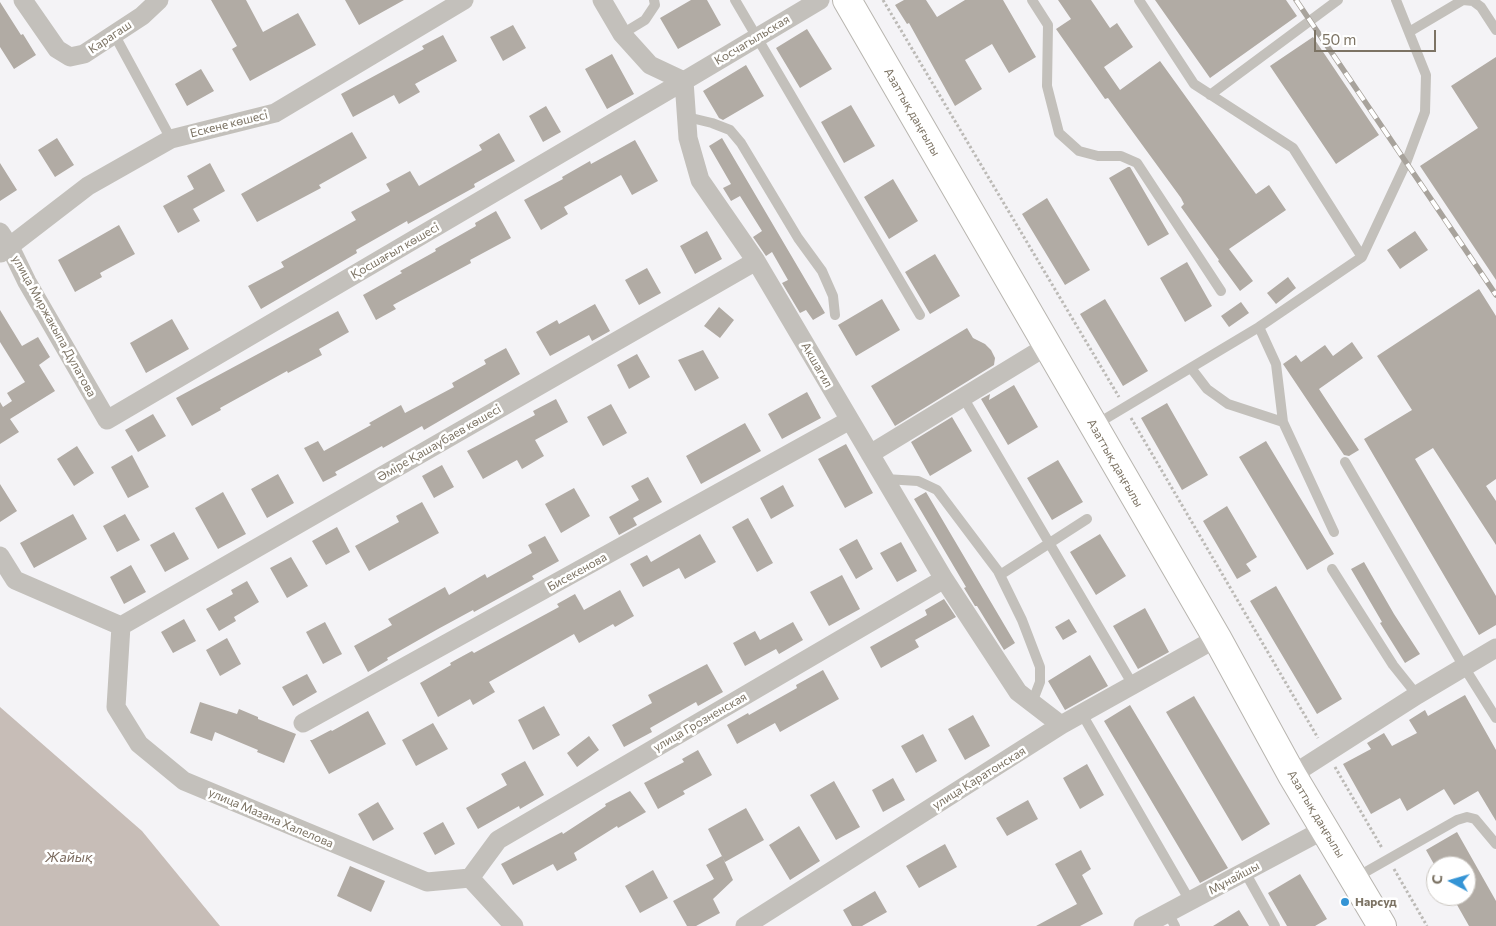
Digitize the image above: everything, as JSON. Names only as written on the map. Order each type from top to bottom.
[{"type":"main road","name":"Азаттық даңғылы","points":[[847,0],[1217,638],[1292,775],[1382,926]]},
{"type":"street","name":"Карагаш","points":[[23,0],[57,49],[70,57],[84,54],[142,16],[159,0]]},
{"type":"street","name":"Ескене көшесі","points":[[3,244],[88,186],[171,138],[275,113],[464,0]]},
{"type":"street","points":[[602,0],[622,34],[650,65],[684,82]]},
{"type":"street","name":"Косчагыльская","points":[[684,82],[820,0]]},
{"type":"street","name":"Акшагил","points":[[684,82],[688,138],[700,180],[756,260],[944,579],[1018,692],[1061,725]]},
{"type":"street","name":"Қосшағыл көшесі","points":[[107,420],[684,82]]},
{"type":"street","name":"улица Миржакыпа Дулатова","points":[[3,244],[107,420]]},
{"type":"street","name":"Әміре Қашаубаев көшесі","points":[[121,626],[756,260]]},
{"type":"street","points":[[870,454],[1047,346]]},
{"type":"street","name":"Бисекенова","points":[[303,723],[850,420]]},
{"type":"street","points":[[0,556],[15,580],[121,626]]},
{"type":"street","name":"улица Грозненская","points":[[470,878],[498,840],[944,579]]},
{"type":"street","name":"улица Мазана Халелова","points":[[121,626],[116,707],[139,744],[184,781],[427,882],[470,878]]},
{"type":"street","name":"улица Каратонская","points":[[745,926],[1061,725],[1217,638]]},
{"type":"street","points":[[1292,775],[1496,648]]},
{"type":"street","name":"Мұнайшы","points":[[1143,926],[1171,919],[1190,901],[1325,829]]},
{"type":"street","points":[[470,878],[514,926]]},
{"type":"lane","points":[[622,34],[645,20],[655,5],[654,0]]},
{"type":"lane","points":[[735,0],[920,315]]},
{"type":"lane","points":[[1032,0],[1048,25],[1047,86],[1059,133],[1079,151],[1098,156],[1121,156],[1137,163],[1221,291]]},
{"type":"lane","points":[[1139,0],[1194,84],[1293,148],[1362,256]]},
{"type":"lane","points":[[1210,95],[1338,0]]},
{"type":"lane","points":[[1094,425],[1258,327],[1362,256],[1406,163],[1425,112],[1426,75],[1396,0]]},
{"type":"lane","points":[[1409,32],[1463,0],[1473,1],[1481,7],[1496,30]]},
{"type":"lane","points":[[114,34],[171,138]]},
{"type":"lane","points":[[687,117],[712,122],[730,130],[741,143],[798,238],[822,271],[833,296],[836,314]]},
{"type":"lane","points":[[1258,327],[1276,364],[1283,422],[1334,532]]},
{"type":"lane","points":[[1191,368],[1207,389],[1228,404],[1283,422]]},
{"type":"lane","points":[[963,397],[1134,685]]},
{"type":"lane","points":[[1345,462],[1464,668],[1496,718]]},
{"type":"lane","points":[[885,479],[918,481],[937,490],[1000,576],[1022,620],[1040,667],[1040,682],[1032,703]]},
{"type":"lane","points":[[1000,576],[1087,519]]},
{"type":"lane","points":[[1332,569],[1393,665],[1418,695]]},
{"type":"lane","points":[[1082,714],[1190,901]]},
{"type":"lane","points":[[1354,879],[1457,820],[1467,817],[1475,819],[1496,844]]},
{"type":"lane","points":[[1245,872],[1276,926]]},
{"type":"path","points":[[883,0],[1125,407],[1427,926]]},
{"type":"water","name":"Жайық","points":[[0,707],[142,831],[220,926],[0,926]]},
{"type":"building","points":[[211,0],[246,0],[263,32],[298,13],[316,45],[250,81],[232,49],[237,46]]},
{"type":"building","points":[[345,0],[404,0],[359,25]]},
{"type":"building","points":[[691,0],[707,0],[721,25],[678,49],[660,18]]},
{"type":"building","points":[[904,0],[926,0],[937,17],[965,0],[1003,0],[1036,57],[1009,73],[992,44],[965,60],[982,89],[955,106],[909,23],[907,24],[895,5]]},
{"type":"building","points":[[1058,0],[1091,0],[1110,28],[1117,23],[1133,47],[1104,67],[1120,90],[1160,61],[1256,194],[1269,185],[1286,210],[1229,249],[1253,281],[1240,291],[1181,207],[1184,204],[1181,198],[1108,98],[1105,99],[1056,29],[1071,19]]},
{"type":"building","points":[[1155,0],[1286,0],[1297,16],[1210,78]]},
{"type":"building","points":[[0,2],[36,55],[14,69],[0,47]]},
{"type":"building","points":[[513,25],[526,48],[503,61],[490,37]]},
{"type":"building","points":[[807,29],[832,69],[800,88],[776,48]]},
{"type":"building","points":[[443,35],[457,61],[415,84],[420,92],[399,104],[394,95],[353,117],[341,94],[424,49],[422,46]]},
{"type":"building","points":[[1313,37],[1379,135],[1336,164],[1270,66]]},
{"type":"building","points":[[612,54],[634,94],[607,109],[585,69]]},
{"type":"building","points":[[1496,57],[1496,280],[1420,166],[1478,128],[1451,86]]},
{"type":"building","points":[[746,65],[764,96],[723,120],[719,118],[703,91]]},
{"type":"building","points":[[201,69],[214,91],[187,106],[175,84]]},
{"type":"building","points":[[851,105],[875,146],[844,163],[821,122]]},
{"type":"building","points":[[546,106],[561,132],[543,142],[529,116]]},
{"type":"building","points":[[352,132],[367,158],[319,185],[321,188],[257,222],[241,194]]},
{"type":"building","points":[[499,133],[515,161],[474,184],[475,187],[408,224],[407,221],[356,250],[357,253],[261,309],[248,286],[284,267],[281,262],[356,220],[351,212],[390,191],[386,184],[410,171],[419,186],[482,150],[479,145]]},
{"type":"building","points":[[57,138],[74,165],[55,177],[38,150]]},
{"type":"building","points":[[722,138],[825,313],[813,320],[806,310],[800,313],[782,283],[788,280],[772,252],[766,256],[753,237],[762,231],[740,196],[731,201],[723,188],[731,184],[709,146]]},
{"type":"building","points":[[635,140],[658,181],[632,195],[621,175],[564,207],[568,214],[541,230],[524,200],[563,179],[562,177],[590,161],[591,164]]},
{"type":"building","points":[[0,163],[17,190],[0,201]]},
{"type":"building","points":[[210,163],[225,191],[193,209],[200,221],[178,233],[163,206],[194,189],[187,176]]},
{"type":"building","points":[[1130,167],[1169,234],[1148,246],[1109,178]]},
{"type":"building","points":[[893,179],[918,221],[889,239],[864,197]]},
{"type":"building","points":[[1047,198],[1090,270],[1065,285],[1022,214]]},
{"type":"building","points":[[496,211],[511,238],[470,260],[471,263],[393,305],[396,309],[376,320],[363,295],[402,273],[400,271],[476,226],[475,223]]},
{"type":"building","points":[[119,225],[135,254],[100,273],[102,277],[75,292],[58,260]]},
{"type":"building","points":[[707,231],[722,259],[695,274],[680,246]]},
{"type":"building","points":[[1415,231],[1428,250],[1400,269],[1387,250]]},
{"type":"building","points":[[935,254],[960,296],[930,314],[905,272]]},
{"type":"building","points":[[1187,262],[1212,306],[1185,322],[1160,278]]},
{"type":"building","points":[[647,268],[661,293],[639,305],[625,280]]},
{"type":"building","points":[[1288,277],[1296,288],[1276,304],[1267,293]]},
{"type":"building","points":[[1479,289],[1496,316],[1496,479],[1486,486],[1496,501],[1496,545],[1433,448],[1415,459],[1496,596],[1496,625],[1479,635],[1364,439],[1412,410],[1377,356]]},
{"type":"building","points":[[882,299],[900,330],[856,356],[838,325]]},
{"type":"building","points":[[1105,299],[1148,371],[1123,386],[1080,314]]},
{"type":"building","points":[[1241,302],[1249,313],[1229,327],[1221,316]]},
{"type":"building","points":[[595,304],[610,331],[592,341],[589,335],[550,356],[536,332],[557,320],[559,324]]},
{"type":"building","points":[[719,307],[734,320],[720,338],[704,326]]},
{"type":"building","points":[[0,310],[22,346],[38,337],[50,357],[39,365],[55,391],[10,419],[19,432],[0,444],[0,402],[3,407],[12,401],[7,393],[25,382],[0,342]]},
{"type":"building","points":[[338,311],[349,332],[319,349],[322,355],[288,373],[287,371],[220,408],[221,410],[192,426],[176,398]]},
{"type":"building","points":[[172,319],[189,349],[146,373],[130,343]]},
{"type":"building","points":[[967,328],[973,338],[985,344],[991,350],[995,358],[994,365],[895,426],[871,386]]},
{"type":"building","points":[[1352,342],[1363,358],[1319,389],[1359,450],[1349,456],[1344,455],[1283,364],[1296,355],[1301,362],[1325,345],[1333,356]]},
{"type":"building","points":[[506,348],[520,374],[424,430],[422,426],[383,448],[382,446],[335,472],[337,475],[323,482],[304,448],[318,441],[324,451],[371,425],[369,423],[401,405],[405,413],[454,387],[452,383],[486,364],[484,360]]},
{"type":"building","points":[[703,350],[719,378],[695,391],[678,360]]},
{"type":"building","points":[[637,354],[650,377],[629,389],[617,365]]},
{"type":"building","points":[[1014,385],[1038,427],[1008,445],[981,399],[990,394],[989,400]]},
{"type":"building","points":[[807,392],[821,418],[782,439],[768,414]]},
{"type":"building","points":[[556,399],[568,422],[535,440],[544,456],[522,469],[517,460],[483,479],[467,451],[535,415],[533,411]]},
{"type":"building","points":[[1167,403],[1208,475],[1182,490],[1141,418]]},
{"type":"building","points":[[611,404],[627,433],[603,446],[587,417]]},
{"type":"building","points":[[153,414],[166,436],[138,452],[125,430]]},
{"type":"building","points":[[952,417],[972,451],[930,476],[911,442]]},
{"type":"building","points":[[745,423],[761,451],[701,484],[686,456]]},
{"type":"building","points":[[1266,441],[1334,554],[1307,570],[1239,457]]},
{"type":"building","points":[[846,444],[873,493],[845,508],[818,459]]},
{"type":"building","points":[[77,446],[94,473],[74,486],[57,459]]},
{"type":"building","points":[[132,455],[149,487],[128,498],[111,467]]},
{"type":"building","points":[[1058,460],[1083,502],[1052,520],[1027,478]]},
{"type":"building","points":[[442,465],[454,487],[434,498],[422,476]]},
{"type":"building","points":[[278,474],[294,503],[267,518],[251,489]]},
{"type":"building","points":[[648,477],[662,502],[633,518],[637,525],[619,535],[609,517],[639,500],[631,486]]},
{"type":"building","points":[[0,484],[17,511],[0,522]]},
{"type":"building","points":[[783,485],[794,506],[771,519],[760,498]]},
{"type":"building","points":[[574,488],[590,516],[561,533],[545,504]]},
{"type":"building","points":[[223,492],[246,534],[218,549],[195,508]]},
{"type":"building","points":[[926,492],[1015,643],[1004,650],[964,588],[966,587],[914,499]]},
{"type":"building","points":[[422,502],[439,533],[369,571],[355,546],[399,522],[396,516]]},
{"type":"building","points":[[1227,506],[1257,557],[1246,564],[1251,571],[1237,579],[1203,521]]},
{"type":"building","points":[[73,514],[87,539],[34,568],[20,543]]},
{"type":"building","points":[[125,514],[140,540],[117,552],[103,526]]},
{"type":"building","points":[[748,518],[773,563],[757,572],[732,527]]},
{"type":"building","points":[[337,527],[350,552],[326,565],[312,541]]},
{"type":"building","points":[[174,532],[189,559],[165,572],[150,545]]},
{"type":"building","points":[[700,534],[716,562],[685,579],[679,568],[643,587],[630,564],[647,555],[651,562]]},
{"type":"building","points":[[1100,534],[1126,576],[1096,595],[1070,552]]},
{"type":"building","points":[[545,536],[559,561],[532,576],[534,579],[474,612],[473,610],[438,629],[387,658],[388,660],[368,672],[354,646],[392,625],[388,619],[445,587],[449,595],[485,574],[487,578],[532,553],[528,545]]},
{"type":"building","points":[[857,539],[873,569],[856,579],[839,549]]},
{"type":"building","points":[[901,542],[917,571],[897,582],[880,553]]},
{"type":"building","points":[[291,557],[308,586],[287,598],[270,568]]},
{"type":"building","points":[[1364,562],[1420,654],[1405,663],[1380,623],[1382,622],[1351,569]]},
{"type":"building","points":[[131,565],[146,592],[124,604],[110,577]]},
{"type":"building","points":[[842,575],[860,609],[829,626],[810,592]]},
{"type":"building","points":[[247,581],[259,602],[234,617],[236,621],[219,631],[206,609],[233,594],[231,590]]},
{"type":"building","points":[[1276,586],[1342,699],[1317,714],[1250,601]]},
{"type":"building","points":[[620,590],[634,616],[615,627],[613,624],[579,643],[574,634],[489,682],[495,692],[473,705],[470,699],[438,717],[420,683],[451,665],[450,663],[472,651],[474,653],[559,607],[557,604],[575,594],[584,610]]},
{"type":"building","points":[[944,599],[956,617],[915,640],[919,647],[881,668],[870,647],[927,615],[925,610]]},
{"type":"building","points":[[1145,608],[1169,652],[1138,669],[1113,626]]},
{"type":"building","points":[[184,619],[196,641],[173,653],[161,632]]},
{"type":"building","points":[[1069,619],[1077,632],[1063,640],[1055,627]]},
{"type":"building","points":[[325,622],[342,654],[323,664],[306,632]]},
{"type":"building","points":[[793,622],[803,640],[779,654],[776,649],[745,666],[733,643],[755,631],[760,640]]},
{"type":"building","points":[[227,638],[241,664],[220,676],[206,650]]},
{"type":"building","points":[[1090,655],[1108,686],[1065,710],[1048,681]]},
{"type":"building","points":[[707,664],[723,692],[698,706],[696,702],[650,728],[652,732],[624,747],[612,725],[652,703],[648,695]]},
{"type":"building","points":[[823,670],[839,699],[780,732],[775,723],[737,744],[727,725],[797,688],[796,685]]},
{"type":"building","points":[[307,674],[317,692],[293,706],[282,687]]},
{"type":"building","points":[[1465,695],[1496,750],[1496,821],[1478,791],[1454,805],[1444,789],[1407,811],[1400,798],[1371,814],[1343,764],[1371,749],[1367,743],[1384,733],[1392,746],[1417,733],[1409,720],[1425,710],[1428,716]]},
{"type":"building","points":[[1194,696],[1270,824],[1242,841],[1166,712]]},
{"type":"building","points":[[200,702],[237,714],[239,709],[258,717],[258,719],[296,734],[284,763],[215,732],[212,741],[190,733]]},
{"type":"building","points":[[1130,705],[1228,868],[1200,883],[1104,721]]},
{"type":"building","points":[[544,706],[560,735],[533,750],[518,720]]},
{"type":"building","points":[[368,711],[386,744],[329,774],[310,740],[332,731]]},
{"type":"building","points":[[973,715],[990,746],[965,760],[948,729]]},
{"type":"building","points":[[433,723],[448,749],[416,766],[402,740]]},
{"type":"building","points":[[923,734],[937,761],[916,773],[901,746]]},
{"type":"building","points":[[589,736],[599,750],[577,767],[567,753]]},
{"type":"building","points":[[698,750],[712,775],[683,791],[685,794],[658,809],[644,783],[684,762],[682,759]]},
{"type":"building","points":[[525,761],[544,795],[520,809],[519,806],[478,829],[466,808],[507,785],[501,774]]},
{"type":"building","points":[[1087,764],[1104,795],[1080,809],[1063,778]]},
{"type":"building","points":[[893,778],[905,800],[883,812],[872,790]]},
{"type":"building","points":[[834,781],[860,827],[836,840],[810,795]]},
{"type":"building","points":[[630,791],[646,812],[618,828],[617,826],[574,853],[577,860],[557,871],[553,864],[513,885],[501,864],[562,832],[563,834],[606,806],[605,804]]},
{"type":"building","points":[[1028,800],[1038,819],[1007,836],[996,818]]},
{"type":"building","points":[[378,802],[394,829],[373,841],[358,814]]},
{"type":"building","points":[[746,808],[764,840],[725,862],[708,829]]},
{"type":"building","points":[[443,822],[455,844],[435,855],[423,833]]},
{"type":"building","points":[[799,826],[820,861],[790,880],[769,845]]},
{"type":"building","points":[[1457,832],[1471,856],[1429,856],[1426,850]]},
{"type":"building","points":[[945,844],[957,867],[919,888],[906,866]]},
{"type":"building","points":[[1081,850],[1091,869],[1082,875],[1103,914],[1080,926],[1036,926],[1077,904],[1055,864]]},
{"type":"building","points":[[722,856],[733,880],[713,899],[720,913],[696,926],[687,926],[673,901],[714,879],[706,865]]},
{"type":"building","points":[[350,866],[385,881],[371,912],[337,896]]},
{"type":"building","points":[[1476,866],[1496,901],[1496,926],[1469,926],[1458,906],[1476,906]]},
{"type":"building","points":[[653,870],[668,898],[640,913],[625,886]]},
{"type":"building","points":[[1300,874],[1327,919],[1315,926],[1287,926],[1268,893]]},
{"type":"building","points":[[875,891],[887,912],[862,926],[852,926],[843,910]]},
{"type":"building","points":[[1239,910],[1249,926],[1213,926]]},
{"type":"railway","points":[[1296,0],[1496,295]]},
{"type":"place","name":"Нарсуд","points":[[1345,902]]}]
